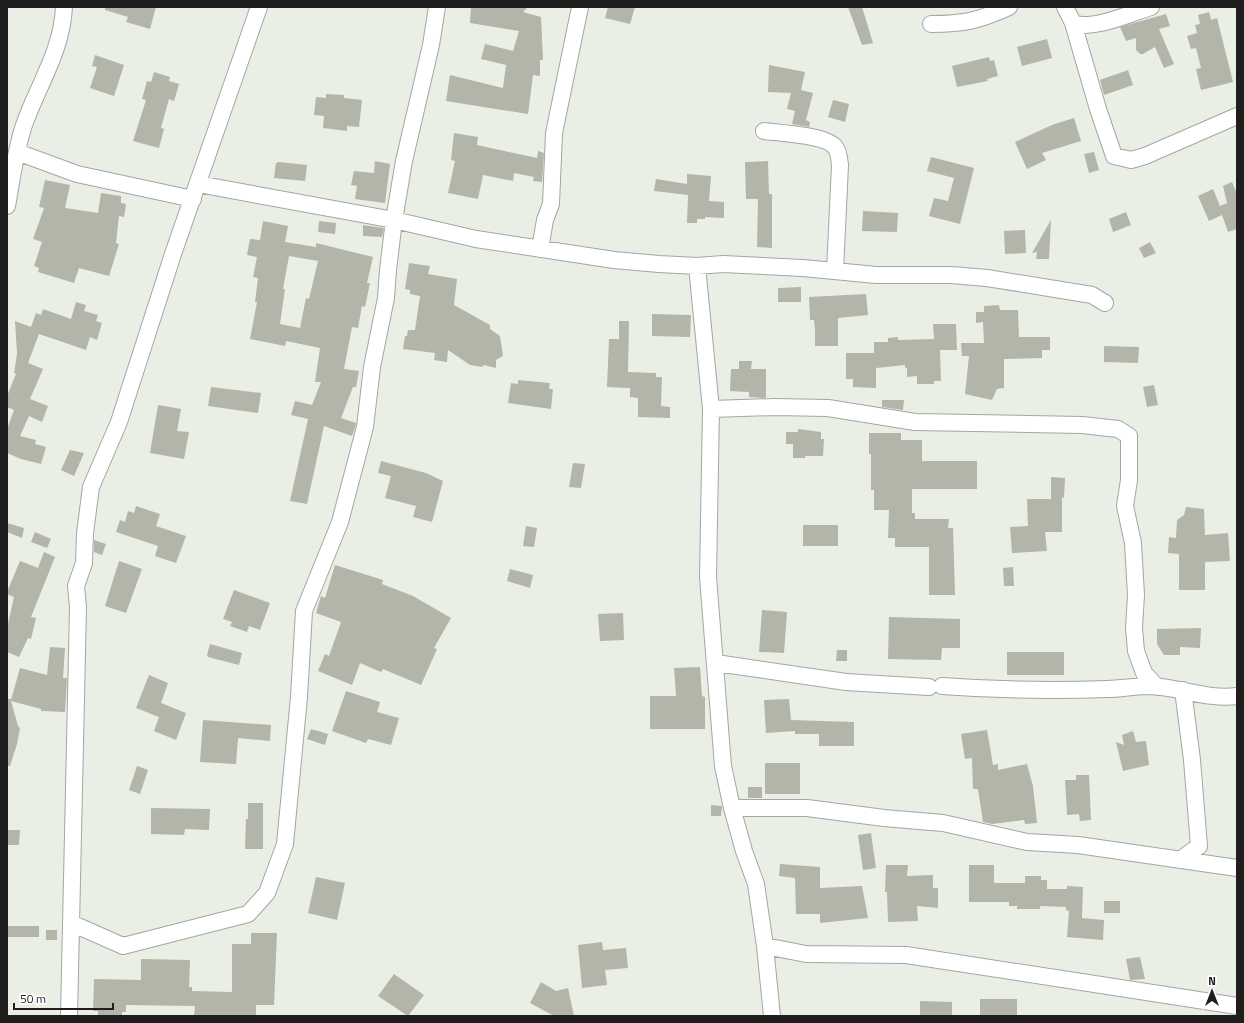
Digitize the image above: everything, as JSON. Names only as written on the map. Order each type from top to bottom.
[{"type":"street","points":[[7,206],[17,152],[24,125],[61,37],[64,7]]},
{"type":"street","points":[[70,1016],[78,607],[76,586],[84,563],[85,533],[91,487],[119,422],[173,254],[259,7]]},
{"type":"street","points":[[71,923],[123,946],[248,914],[267,893],[285,844],[299,697],[304,611],[340,522],[366,428],[372,367],[386,298],[394,220],[406,154],[431,45],[437,7]]},
{"type":"street","points":[[540,249],[545,220],[551,204],[554,133],[580,7]]},
{"type":"street","points":[[930,24],[962,24],[988,17],[1009,7]]},
{"type":"street","points":[[1065,7],[1073,23],[1098,109],[1114,156],[1131,160],[1138,158],[1237,116]]},
{"type":"street","points":[[1073,23],[1084,26],[1100,23],[1151,7]]},
{"type":"street","points":[[764,130],[819,139],[834,145],[838,150],[840,165],[835,271]]},
{"type":"street","points":[[17,152],[77,174],[394,220],[476,239],[614,260],[697,266],[723,264],[876,275],[951,275],[987,278],[1092,295],[1105,303]]},
{"type":"street","points":[[697,266],[711,409],[707,551],[724,766],[732,808],[744,851],[756,884],[765,946],[772,1016]]},
{"type":"street","points":[[711,409],[774,407],[828,408],[915,422],[1082,425],[1118,429],[1129,436],[1129,480],[1125,506],[1133,543],[1136,595],[1134,628],[1136,652],[1144,673],[1157,687]]},
{"type":"street","points":[[716,663],[846,682],[989,690],[1157,687],[1183,690],[1224,698],[1237,696]]},
{"type":"street","points":[[1180,860],[1199,846],[1192,760],[1183,690]]},
{"type":"street","points":[[732,808],[807,808],[907,821],[944,823],[1012,840],[1078,845],[1237,868]]},
{"type":"street","points":[[765,946],[806,954],[906,956],[1237,1006]]},
{"type":"building","points":[[105,7],[156,7],[150,29],[126,22],[128,17],[105,10]]},
{"type":"building","points":[[471,7],[528,7],[523,12],[541,17],[543,60],[540,60],[540,76],[533,75],[528,114],[446,101],[450,75],[503,88],[506,65],[481,59],[485,44],[513,51],[519,31],[470,23]]},
{"type":"building","points":[[608,7],[635,7],[630,24],[605,18]]},
{"type":"building","points":[[848,7],[862,7],[873,43],[862,45]]},
{"type":"building","points":[[1209,12],[1211,20],[1217,18],[1233,82],[1201,90],[1196,69],[1201,68],[1196,48],[1191,49],[1187,36],[1197,33],[1195,25],[1200,24],[1198,15]]},
{"type":"building","points":[[1166,14],[1170,26],[1159,29],[1174,64],[1164,68],[1155,47],[1143,54],[1140,54],[1136,50],[1136,38],[1126,41],[1120,27]]},
{"type":"building","points":[[1047,39],[1052,58],[1022,66],[1017,47]]},
{"type":"building","points":[[95,55],[124,65],[114,96],[90,88],[97,67],[92,66]]},
{"type":"building","points":[[989,57],[990,61],[994,60],[998,76],[987,79],[988,81],[957,87],[952,66]]},
{"type":"building","points":[[769,65],[805,72],[801,90],[813,93],[806,120],[810,122],[809,127],[792,124],[795,111],[787,109],[791,93],[768,92]]},
{"type":"building","points":[[1128,70],[1133,85],[1104,95],[1100,80]]},
{"type":"building","points":[[154,72],[170,77],[169,81],[179,84],[174,101],[169,99],[161,128],[164,129],[159,148],[133,141],[146,100],[142,99],[147,81],[151,82]]},
{"type":"building","points":[[326,94],[344,95],[344,98],[362,100],[359,127],[347,126],[347,131],[323,128],[324,116],[314,115],[316,97],[326,98]]},
{"type":"building","points":[[833,100],[849,104],[845,122],[828,117]]},
{"type":"building","points":[[1074,118],[1081,141],[1042,153],[1046,160],[1027,169],[1015,142],[1052,125]]},
{"type":"building","points":[[454,133],[478,137],[477,145],[537,158],[538,151],[544,153],[542,182],[533,181],[534,177],[514,173],[513,181],[483,175],[478,199],[448,193],[455,161],[451,160]]},
{"type":"building","points":[[1094,152],[1099,170],[1089,173],[1084,154]]},
{"type":"building","points":[[931,157],[974,168],[960,224],[929,216],[934,198],[948,201],[954,178],[927,171]]},
{"type":"building","points":[[375,161],[390,164],[385,203],[355,199],[357,186],[351,185],[354,171],[374,173]]},
{"type":"building","points":[[768,161],[769,194],[772,194],[772,248],[757,247],[758,199],[746,199],[745,162]]},
{"type":"building","points":[[276,163],[307,165],[305,181],[274,178]]},
{"type":"building","points":[[687,174],[711,176],[709,201],[724,202],[724,218],[705,217],[705,219],[697,219],[697,223],[687,223],[688,195],[654,191],[656,179],[687,184]]},
{"type":"building","points":[[45,180],[70,185],[65,208],[98,213],[101,193],[121,196],[121,203],[126,204],[124,217],[119,216],[116,243],[119,244],[109,276],[79,268],[74,283],[38,272],[39,268],[34,266],[42,242],[33,239],[44,208],[39,207]]},
{"type":"building","points":[[1232,182],[1237,194],[1237,229],[1228,232],[1222,215],[1209,221],[1198,196],[1213,189],[1220,206],[1227,203],[1223,186]]},
{"type":"building","points":[[863,211],[898,213],[897,232],[862,231]]},
{"type":"building","points":[[1126,212],[1131,225],[1113,232],[1109,219]]},
{"type":"building","points":[[1051,220],[1049,259],[1036,259],[1037,252],[1032,253]]},
{"type":"building","points":[[263,221],[288,226],[285,242],[316,247],[316,243],[373,257],[367,283],[370,283],[365,307],[362,306],[358,328],[352,327],[344,369],[359,371],[356,387],[353,387],[341,418],[356,423],[355,428],[352,436],[324,426],[307,504],[290,501],[308,419],[291,415],[295,401],[312,405],[321,382],[315,382],[320,348],[286,341],[285,346],[250,339],[257,302],[255,302],[258,278],[253,277],[257,257],[247,255],[250,239],[260,240]],"holes":[[[289,256],[318,261],[309,299],[306,298],[300,328],[280,324],[285,289],[283,289]]]},
{"type":"building","points":[[319,221],[336,223],[335,234],[318,232]]},
{"type":"building","points":[[363,225],[384,228],[382,237],[363,236]]},
{"type":"building","points":[[1025,230],[1026,253],[1005,254],[1004,231]]},
{"type":"building","points":[[1150,242],[1156,253],[1144,258],[1139,248]]},
{"type":"building","points":[[409,263],[430,266],[428,274],[457,279],[454,305],[490,325],[490,329],[500,336],[503,356],[496,360],[496,368],[484,365],[482,367],[470,365],[448,350],[447,362],[434,360],[435,353],[403,349],[405,336],[407,336],[408,330],[415,330],[420,296],[410,294],[410,290],[405,289]]},
{"type":"building","points":[[801,287],[801,302],[778,302],[778,288]]},
{"type":"building","points":[[866,294],[868,315],[838,318],[838,346],[815,346],[814,320],[810,320],[809,297]]},
{"type":"building","points":[[76,302],[86,305],[84,311],[98,315],[96,321],[102,323],[97,340],[90,337],[86,350],[39,334],[28,363],[43,369],[30,399],[48,406],[42,422],[29,416],[20,436],[36,440],[35,444],[46,447],[41,464],[21,459],[7,453],[7,429],[14,410],[7,407],[7,396],[16,374],[14,373],[17,354],[15,321],[31,327],[36,313],[41,315],[43,309],[71,319]]},
{"type":"building","points":[[999,305],[1000,310],[1018,310],[1019,337],[1050,337],[1050,350],[1042,350],[1042,358],[1004,359],[1004,388],[997,389],[992,400],[965,394],[969,356],[962,356],[961,343],[984,343],[983,322],[976,323],[976,312],[984,312],[984,306]]},
{"type":"building","points":[[652,314],[691,315],[690,337],[652,336]]},
{"type":"building","points":[[619,321],[629,321],[628,372],[656,373],[656,377],[662,377],[661,406],[670,407],[670,418],[638,417],[638,398],[630,397],[630,388],[607,387],[609,339],[619,339]]},
{"type":"building","points":[[933,324],[956,324],[957,350],[940,350],[941,381],[934,381],[934,384],[917,384],[917,376],[907,377],[907,368],[905,368],[905,365],[876,368],[876,388],[853,387],[853,379],[846,379],[846,353],[874,353],[874,342],[888,342],[888,338],[898,337],[898,340],[934,339]]},
{"type":"building","points":[[1104,346],[1139,347],[1138,363],[1104,362]]},
{"type":"building","points":[[739,361],[752,361],[751,369],[766,369],[766,398],[749,397],[749,392],[730,391],[731,369],[739,369]]},
{"type":"building","points":[[518,380],[550,383],[549,389],[553,389],[551,409],[508,403],[511,383],[518,384]]},
{"type":"building","points":[[1154,385],[1158,405],[1147,407],[1143,387]]},
{"type":"building","points":[[211,387],[261,393],[258,413],[208,406]]},
{"type":"building","points":[[882,400],[904,400],[903,410],[882,407]]},
{"type":"building","points":[[158,405],[181,409],[177,431],[189,432],[184,459],[150,453]]},
{"type":"building","points":[[798,429],[821,432],[821,439],[824,439],[823,456],[793,458],[793,444],[786,444],[786,432],[798,432]]},
{"type":"building","points":[[869,433],[901,433],[901,440],[922,440],[922,461],[977,461],[977,489],[912,489],[912,513],[915,513],[915,519],[949,519],[948,528],[953,528],[955,595],[929,595],[929,547],[895,547],[895,538],[888,538],[889,510],[874,510],[874,490],[871,490],[871,454],[869,454]]},
{"type":"building","points":[[70,450],[84,453],[74,476],[61,470]]},
{"type":"building","points":[[381,461],[426,473],[443,481],[432,522],[413,517],[416,506],[385,498],[391,476],[378,473]]},
{"type":"building","points":[[573,463],[585,464],[581,488],[569,487]]},
{"type":"building","points":[[1051,477],[1065,478],[1064,498],[1062,497],[1062,532],[1045,532],[1047,551],[1012,553],[1010,527],[1028,526],[1027,499],[1051,499]]},
{"type":"building","points":[[136,506],[160,514],[156,526],[186,536],[176,563],[155,556],[158,546],[116,532],[120,520],[125,522],[128,511],[134,513]]},
{"type":"building","points":[[1186,507],[1204,509],[1205,535],[1228,533],[1230,561],[1205,562],[1205,590],[1179,590],[1179,554],[1168,553],[1169,537],[1176,538],[1177,520],[1184,515]]},
{"type":"building","points":[[7,523],[24,528],[22,538],[7,532]]},
{"type":"building","points":[[803,525],[838,525],[838,546],[803,546]]},
{"type":"building","points":[[526,526],[537,528],[534,547],[523,546]]},
{"type":"building","points":[[35,532],[51,539],[47,548],[31,542]]},
{"type":"building","points":[[94,540],[106,544],[102,555],[94,552]]},
{"type":"building","points":[[44,552],[55,557],[31,617],[36,618],[31,639],[28,638],[19,657],[7,652],[7,628],[14,597],[7,594],[7,592],[20,561],[38,568]]},
{"type":"building","points":[[119,561],[142,569],[126,613],[105,606]]},
{"type":"building","points":[[335,565],[383,580],[382,584],[413,596],[451,618],[434,648],[437,649],[421,685],[383,669],[381,672],[360,663],[352,685],[318,671],[325,654],[329,656],[341,622],[316,613],[321,596],[325,598]]},
{"type":"building","points":[[1013,567],[1014,586],[1004,586],[1003,568]]},
{"type":"building","points":[[510,569],[533,575],[530,588],[507,581]]},
{"type":"building","points":[[234,590],[270,603],[260,630],[249,626],[247,632],[230,626],[232,622],[223,619]]},
{"type":"building","points":[[762,610],[787,612],[784,653],[759,652]]},
{"type":"building","points":[[623,613],[624,640],[600,641],[598,614]]},
{"type":"building","points":[[889,617],[960,619],[960,648],[942,648],[941,660],[888,659]]},
{"type":"building","points":[[1201,628],[1200,648],[1180,647],[1180,655],[1164,655],[1157,644],[1157,629]]},
{"type":"building","points":[[210,644],[242,653],[239,665],[208,657],[207,655]]},
{"type":"building","points":[[50,647],[65,648],[63,678],[67,678],[65,712],[41,711],[41,709],[11,701],[18,726],[20,728],[10,766],[7,766],[7,699],[11,700],[20,668],[47,675]]},
{"type":"building","points":[[837,650],[847,650],[847,661],[836,661]]},
{"type":"building","points":[[1007,652],[1064,652],[1064,675],[1007,675]]},
{"type":"building","points":[[700,667],[702,696],[705,697],[705,729],[650,729],[650,696],[676,696],[674,668]]},
{"type":"building","points":[[149,675],[168,683],[161,703],[186,713],[176,740],[154,731],[159,717],[136,708]]},
{"type":"building","points":[[346,691],[380,702],[377,712],[399,718],[391,745],[368,739],[366,743],[332,731]]},
{"type":"building","points":[[789,699],[791,720],[854,722],[854,746],[819,746],[819,734],[795,734],[795,731],[766,733],[764,700]]},
{"type":"building","points":[[203,720],[271,725],[270,741],[238,738],[236,764],[200,762]]},
{"type":"building","points":[[311,729],[328,734],[325,745],[307,739]]},
{"type":"building","points":[[987,730],[993,765],[998,764],[998,770],[1027,764],[1033,786],[1037,823],[1025,824],[1024,820],[992,824],[983,822],[978,789],[973,789],[972,758],[965,759],[961,734]]},
{"type":"building","points":[[1133,731],[1136,742],[1146,741],[1149,765],[1123,771],[1116,742],[1124,745],[1122,735]]},
{"type":"building","points":[[765,763],[800,763],[800,794],[765,794]]},
{"type":"building","points":[[137,766],[148,770],[140,794],[129,790]]},
{"type":"building","points":[[1076,775],[1089,775],[1091,820],[1080,821],[1079,814],[1067,815],[1065,780],[1076,780]]},
{"type":"building","points":[[748,787],[762,787],[762,798],[748,798]]},
{"type":"building","points":[[248,803],[263,803],[263,849],[245,849]]},
{"type":"building","points":[[711,805],[722,806],[721,816],[711,816]]},
{"type":"building","points":[[151,808],[210,809],[209,830],[185,829],[184,835],[151,834]]},
{"type":"building","points":[[7,830],[20,830],[19,845],[7,845]]},
{"type":"building","points":[[871,833],[876,868],[863,870],[858,835]]},
{"type":"building","points":[[780,864],[820,867],[820,888],[862,886],[868,918],[820,923],[820,914],[796,914],[795,878],[779,876]]},
{"type":"building","points":[[886,865],[908,865],[907,876],[933,875],[933,888],[938,888],[938,908],[917,906],[918,921],[888,922],[887,892],[885,892]]},
{"type":"building","points":[[969,865],[994,865],[994,883],[1025,883],[1025,876],[1041,876],[1041,880],[1047,880],[1047,889],[1067,889],[1067,886],[1083,887],[1082,918],[1104,920],[1103,940],[1067,937],[1069,911],[1066,910],[1066,907],[1040,906],[1040,909],[1017,909],[1017,906],[1009,906],[1009,902],[969,902]]},
{"type":"building","points":[[316,877],[345,883],[337,920],[308,913]]},
{"type":"building","points":[[1104,901],[1120,901],[1120,913],[1104,913]]},
{"type":"building","points":[[7,926],[39,926],[39,937],[7,937]]},
{"type":"building","points":[[46,930],[57,930],[57,940],[46,940]]},
{"type":"building","points":[[251,933],[277,933],[274,1005],[256,1005],[256,1016],[194,1016],[195,1006],[126,1005],[126,1012],[122,1012],[122,1016],[98,1016],[98,1011],[93,1011],[94,979],[141,980],[141,959],[190,960],[189,987],[192,987],[192,991],[232,992],[232,944],[251,944]]},
{"type":"building","points":[[602,942],[603,950],[626,948],[628,968],[605,970],[607,985],[582,988],[578,945]]},
{"type":"building","points":[[1140,957],[1145,979],[1130,980],[1126,959]]},
{"type":"building","points":[[394,974],[424,995],[408,1016],[378,996]]},
{"type":"building","points":[[541,982],[556,991],[568,988],[574,1016],[554,1016],[530,1003]]},
{"type":"building","points":[[980,999],[1017,999],[1017,1016],[980,1016]]},
{"type":"building","points":[[920,1001],[952,1002],[952,1016],[920,1016]]}]
